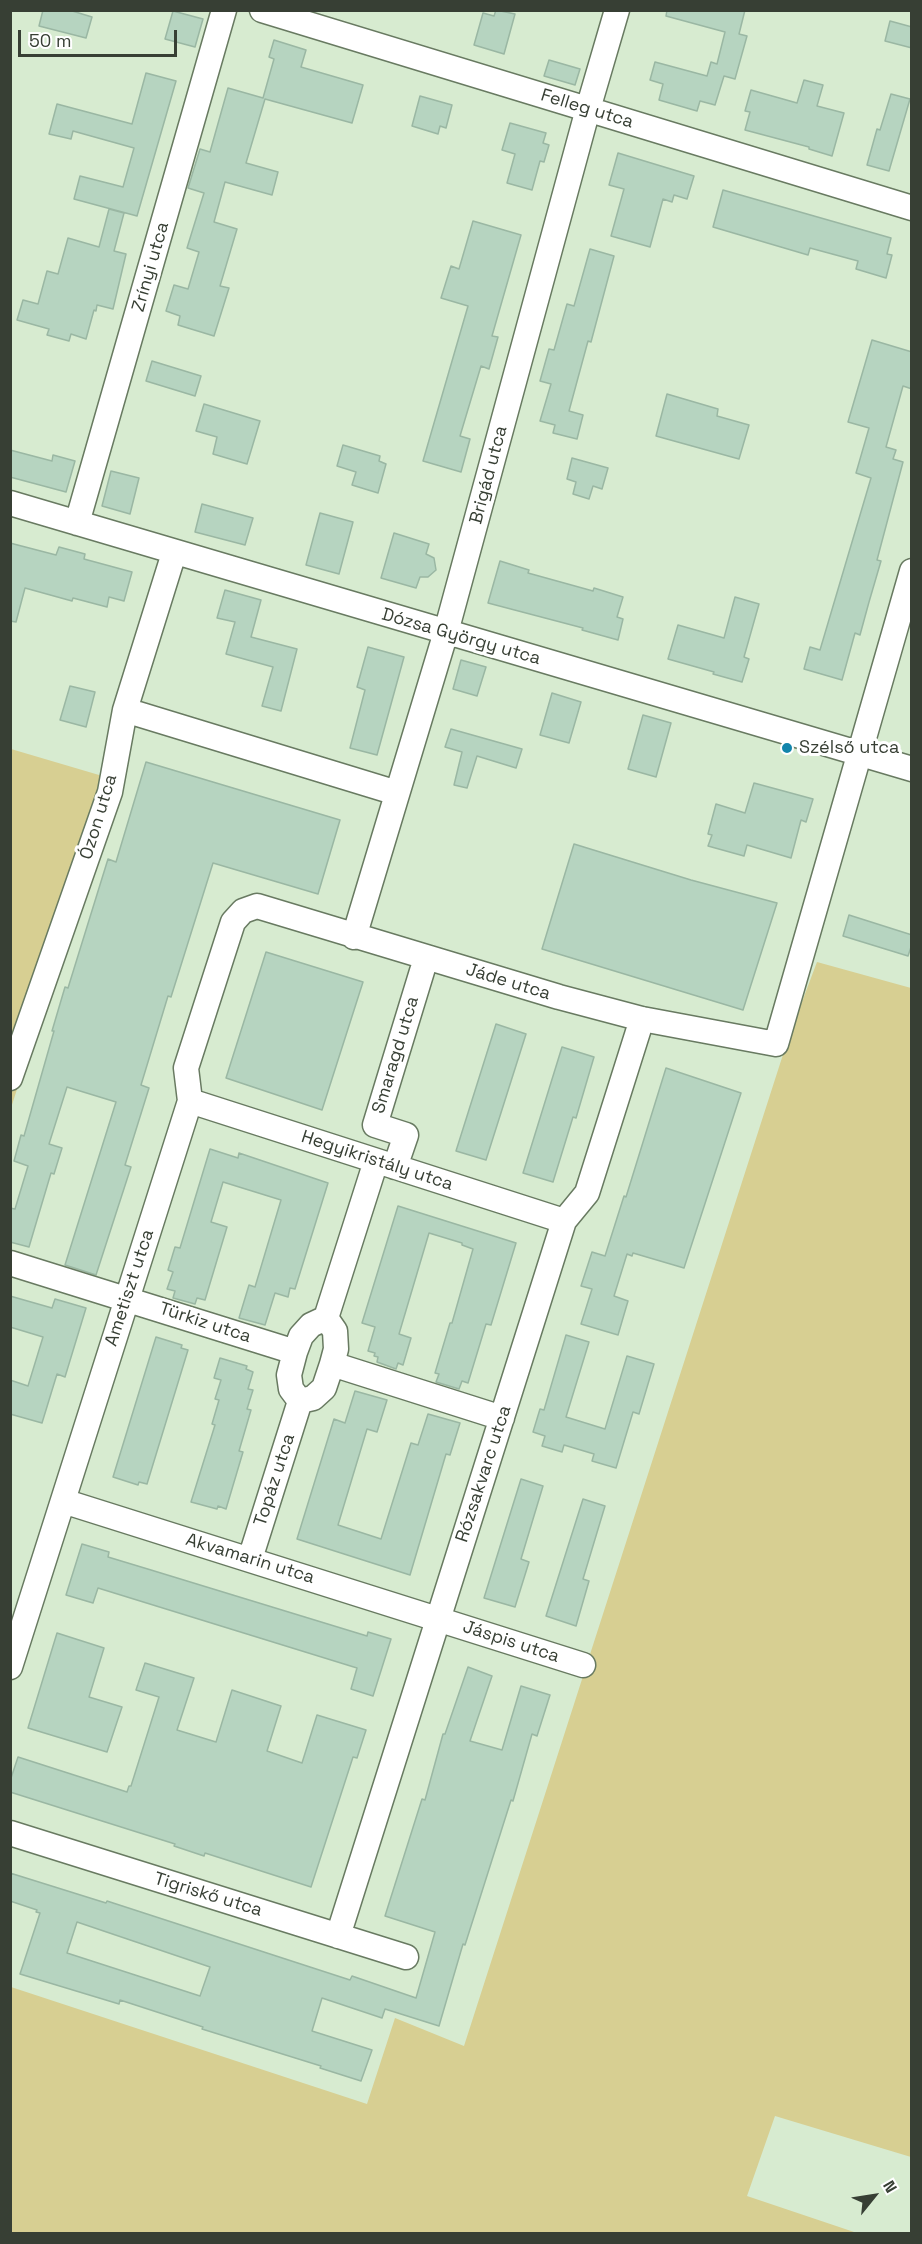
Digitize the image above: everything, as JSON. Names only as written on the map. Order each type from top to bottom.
[{"type":"street","name":"Zrínyi utca","points":[[77,523],[224,10]]},
{"type":"street","name":"Felleg utca","points":[[262,10],[912,208]]},
{"type":"street","name":"Brigád utca","points":[[354,937],[446,632],[617,10]]},
{"type":"street","name":"Dózsa György utca","points":[[10,503],[912,769]]},
{"type":"street","name":"Ózon utca","points":[[10,1078],[110,792],[125,710],[174,553]]},
{"type":"street","points":[[859,754],[912,571]]},
{"type":"street","points":[[125,710],[398,793]]},
{"type":"street","name":"Jáde utca","points":[[243,911],[257,906],[559,997],[642,1018],[777,1044],[859,754]]},
{"type":"street","name":"Ametiszt utca","points":[[10,1667],[190,1101],[186,1068],[233,921],[243,911]]},
{"type":"street","name":"Smaragd utca","points":[[385,1164],[406,1135],[375,1125],[426,958]]},
{"type":"street","name":"Rózsakvarc utca","points":[[338,1936],[564,1221],[587,1193],[642,1018]]},
{"type":"street","name":"Hegyikristály utca","points":[[190,1101],[564,1221]]},
{"type":"street","points":[[326,1318],[335,1331],[336,1349],[332,1364],[324,1388],[314,1398],[300,1401],[291,1389],[289,1375],[301,1336],[311,1325],[326,1318],[385,1164]]},
{"type":"street","name":"Türkiz utca","points":[[10,1263],[296,1352]]},
{"type":"street","points":[[332,1364],[502,1418]]},
{"type":"street","name":"Topáz utca","points":[[250,1559],[300,1401]]},
{"type":"street","name":"Akvamarin utca","points":[[63,1501],[438,1618]]},
{"type":"street","name":"Jáspis utca","points":[[438,1618],[584,1665]]},
{"type":"street","name":"Tigriskő utca","points":[[10,1833],[406,1957]]},
{"type":"shaded area","points":[[11,749],[116,780],[11,1108]]},
{"type":"shaded area","points":[[817,962],[911,988],[911,2157],[775,2116],[747,2196],[857,2233],[11,2234],[11,1987],[367,2104],[395,2018],[464,2046],[788,1039]]},
{"type":"building","points":[[43,10],[69,10],[92,17],[86,38],[39,26]]},
{"type":"building","points":[[496,10],[515,14],[504,54],[474,45],[483,13],[494,16]]},
{"type":"building","points":[[667,10],[745,10],[739,34],[747,36],[735,79],[724,76],[715,105],[700,101],[697,111],[659,100],[663,84],[650,80],[655,62],[707,76],[711,62],[717,64],[725,32],[666,16]]},
{"type":"building","points":[[173,11],[203,19],[195,47],[165,39]]},
{"type":"building","points":[[890,21],[912,27],[912,48],[885,41]]},
{"type":"building","points":[[274,40],[306,50],[301,67],[363,85],[352,123],[265,99],[246,163],[278,172],[272,195],[225,182],[214,222],[237,229],[220,286],[229,288],[214,336],[178,325],[180,316],[166,311],[174,285],[188,289],[199,252],[187,248],[204,193],[188,188],[200,149],[210,152],[228,88],[263,98],[274,59],[269,57]]},
{"type":"building","points":[[549,60],[580,69],[575,85],[544,76]]},
{"type":"building","points":[[146,73],[176,81],[137,216],[74,199],[80,176],[123,187],[134,148],[73,131],[71,139],[49,134],[57,104],[132,124]]},
{"type":"building","points":[[804,80],[823,85],[817,106],[844,113],[832,156],[809,149],[809,147],[745,130],[750,112],[745,111],[751,90],[797,103]]},
{"type":"building","points":[[891,94],[910,99],[889,171],[867,165],[877,129],[880,130]]},
{"type":"building","points":[[420,96],[452,105],[446,128],[440,126],[438,134],[412,126]]},
{"type":"building","points":[[510,123],[546,133],[543,143],[549,145],[544,162],[540,161],[532,190],[507,183],[515,154],[502,150]]},
{"type":"building","points":[[618,153],[694,176],[687,199],[674,195],[672,202],[663,199],[650,247],[611,236],[624,189],[609,185]]},
{"type":"building","points":[[723,190],[891,238],[887,254],[892,255],[886,278],[856,269],[858,261],[810,248],[808,255],[713,227]]},
{"type":"building","points":[[109,209],[124,213],[114,251],[126,254],[113,309],[97,305],[86,339],[71,334],[69,341],[47,335],[49,329],[17,320],[23,300],[38,304],[47,271],[58,274],[68,238],[99,247]]},
{"type":"building","points":[[473,221],[521,235],[492,336],[498,337],[489,369],[481,366],[460,436],[470,439],[461,472],[423,461],[468,306],[441,298],[451,266],[459,269]]},
{"type":"building","points":[[590,249],[614,256],[591,342],[588,341],[569,411],[583,415],[577,439],[553,433],[555,425],[540,421],[551,384],[540,381],[549,349],[554,350],[567,304],[574,306]]},
{"type":"building","points":[[872,340],[912,352],[912,389],[903,386],[886,447],[896,450],[893,459],[903,462],[877,560],[881,561],[860,635],[855,633],[842,680],[804,669],[810,647],[820,650],[871,478],[856,473],[869,428],[848,422]]},
{"type":"building","points":[[152,361],[201,376],[195,396],[146,381]]},
{"type":"building","points":[[667,394],[718,409],[717,416],[749,425],[739,459],[656,436]]},
{"type":"building","points":[[204,404],[260,421],[247,464],[213,454],[217,437],[196,431]]},
{"type":"building","points":[[343,445],[380,456],[379,461],[386,464],[378,493],[352,485],[356,472],[337,466]]},
{"type":"building","points":[[10,450],[52,461],[53,455],[75,461],[66,492],[10,477]]},
{"type":"building","points":[[572,458],[608,468],[602,489],[593,486],[589,499],[573,494],[576,482],[567,479]]},
{"type":"building","points":[[111,471],[139,478],[130,514],[102,506]]},
{"type":"building","points":[[202,504],[253,518],[245,545],[195,532]]},
{"type":"building","points":[[320,513],[353,522],[339,574],[306,565]]},
{"type":"building","points":[[394,533],[429,544],[426,554],[434,558],[436,570],[428,577],[420,577],[416,588],[381,578]]},
{"type":"building","points":[[10,543],[56,555],[59,547],[85,554],[84,559],[132,572],[124,601],[109,597],[107,607],[73,598],[72,601],[25,588],[16,622],[10,621]]},
{"type":"building","points":[[500,561],[529,570],[528,573],[623,597],[617,617],[623,619],[618,640],[582,630],[583,628],[488,603]]},
{"type":"building","points":[[225,590],[261,600],[251,637],[297,649],[281,711],[262,706],[273,667],[226,654],[235,622],[217,618]]},
{"type":"building","points":[[735,597],[759,604],[744,657],[749,659],[742,682],[668,659],[678,625],[724,638]]},
{"type":"building","points":[[368,647],[404,657],[377,755],[350,748],[365,690],[357,687]]},
{"type":"building","points":[[461,660],[486,667],[477,696],[453,689]]},
{"type":"building","points":[[70,686],[95,692],[86,727],[60,720]]},
{"type":"building","points":[[552,693],[581,702],[569,743],[540,735]]},
{"type":"building","points":[[643,715],[671,723],[656,777],[628,769]]},
{"type":"building","points":[[451,729],[522,749],[516,768],[477,756],[467,788],[454,785],[462,752],[445,747]]},
{"type":"building","points":[[146,762],[340,820],[318,894],[213,863],[141,1085],[149,1088],[125,1165],[131,1167],[96,1275],[65,1265],[116,1102],[67,1087],[49,1144],[62,1148],[54,1174],[51,1173],[29,1247],[10,1242],[10,1208],[15,1209],[28,1166],[14,1161],[21,1135],[24,1136],[65,987],[68,988],[108,859],[116,862]]},
{"type":"building","points":[[754,783],[813,799],[806,822],[801,820],[791,858],[747,845],[744,856],[708,846],[712,835],[708,834],[716,804],[745,813]]},
{"type":"building","points":[[574,844],[691,880],[777,903],[743,1010],[542,949]]},
{"type":"building","points":[[849,915],[912,935],[908,956],[843,936]]},
{"type":"building","points":[[266,952],[363,982],[322,1110],[226,1078]]},
{"type":"building","points":[[496,1024],[526,1034],[486,1160],[456,1151]]},
{"type":"building","points":[[562,1047],[594,1057],[576,1118],[573,1117],[553,1182],[523,1173]]},
{"type":"building","points":[[666,1068],[741,1093],[684,1268],[633,1253],[632,1256],[627,1254],[614,1296],[628,1301],[618,1335],[581,1324],[592,1289],[581,1286],[592,1252],[605,1256]]},
{"type":"building","points":[[210,1149],[238,1158],[239,1153],[328,1183],[295,1289],[290,1288],[288,1297],[275,1293],[265,1325],[239,1318],[249,1285],[255,1287],[281,1200],[223,1182],[211,1222],[227,1227],[205,1300],[197,1298],[195,1304],[173,1298],[175,1291],[167,1289],[173,1272],[168,1270],[175,1247],[180,1248]]},
{"type":"building","points":[[398,1206],[516,1243],[491,1325],[486,1324],[468,1383],[462,1381],[459,1389],[436,1382],[439,1374],[435,1373],[473,1249],[462,1243],[429,1233],[399,1334],[411,1338],[403,1365],[398,1363],[396,1369],[377,1362],[378,1357],[374,1356],[375,1353],[368,1351],[375,1327],[362,1323]]},
{"type":"building","points":[[10,1296],[52,1308],[55,1299],[86,1308],[65,1377],[57,1374],[42,1423],[10,1414],[10,1380],[28,1386],[43,1337],[10,1327]]},
{"type":"building","points":[[566,1335],[589,1342],[566,1417],[605,1429],[627,1356],[654,1364],[639,1414],[633,1412],[616,1468],[592,1461],[594,1454],[564,1445],[562,1452],[542,1446],[545,1436],[533,1432],[540,1409],[544,1410]]},
{"type":"building","points":[[156,1337],[182,1345],[181,1348],[188,1350],[147,1484],[139,1482],[138,1485],[113,1477]]},
{"type":"building","points":[[220,1358],[247,1366],[246,1369],[253,1372],[248,1389],[253,1390],[247,1409],[251,1410],[239,1451],[243,1452],[226,1509],[191,1502],[215,1425],[212,1424],[219,1400],[215,1399],[221,1380],[214,1378]]},
{"type":"building","points":[[355,1391],[387,1400],[377,1432],[367,1429],[338,1525],[381,1539],[411,1443],[418,1445],[428,1414],[460,1423],[450,1455],[446,1454],[410,1575],[297,1539],[334,1419],[345,1423]]},
{"type":"building","points":[[521,1479],[543,1486],[521,1559],[529,1562],[515,1607],[484,1598]]},
{"type":"building","points":[[583,1499],[605,1506],[583,1579],[589,1581],[576,1626],[546,1616]]},
{"type":"building","points":[[82,1544],[109,1552],[108,1557],[367,1636],[368,1632],[391,1639],[373,1696],[351,1689],[357,1668],[98,1588],[93,1603],[66,1595]]},
{"type":"building","points":[[57,1633],[104,1648],[89,1697],[122,1707],[107,1752],[28,1728]]},
{"type":"building","points":[[145,1663],[194,1678],[177,1730],[216,1742],[232,1690],[281,1706],[267,1751],[302,1763],[317,1715],[366,1730],[357,1758],[353,1757],[311,1887],[205,1853],[204,1856],[174,1846],[175,1844],[10,1792],[10,1781],[18,1757],[127,1792],[131,1786],[159,1697],[136,1690]]},
{"type":"building","points":[[468,1667],[492,1676],[470,1741],[502,1750],[521,1686],[550,1695],[537,1736],[532,1734],[513,1801],[511,1800],[465,1945],[463,1944],[439,2026],[385,2009],[382,2018],[322,1998],[312,2031],[372,2050],[361,2081],[120,2000],[119,2004],[20,1974],[40,1913],[10,1901],[10,1873],[106,1903],[107,1901],[350,1980],[352,1976],[416,1998],[435,1932],[385,1916],[422,1799],[425,1800],[443,1734],[445,1734]],"holes":[[[77,1922],[210,1967],[200,1996],[67,1953]]]},
{"type":"place","name":"Szélső utca","points":[[787,748]]}]
